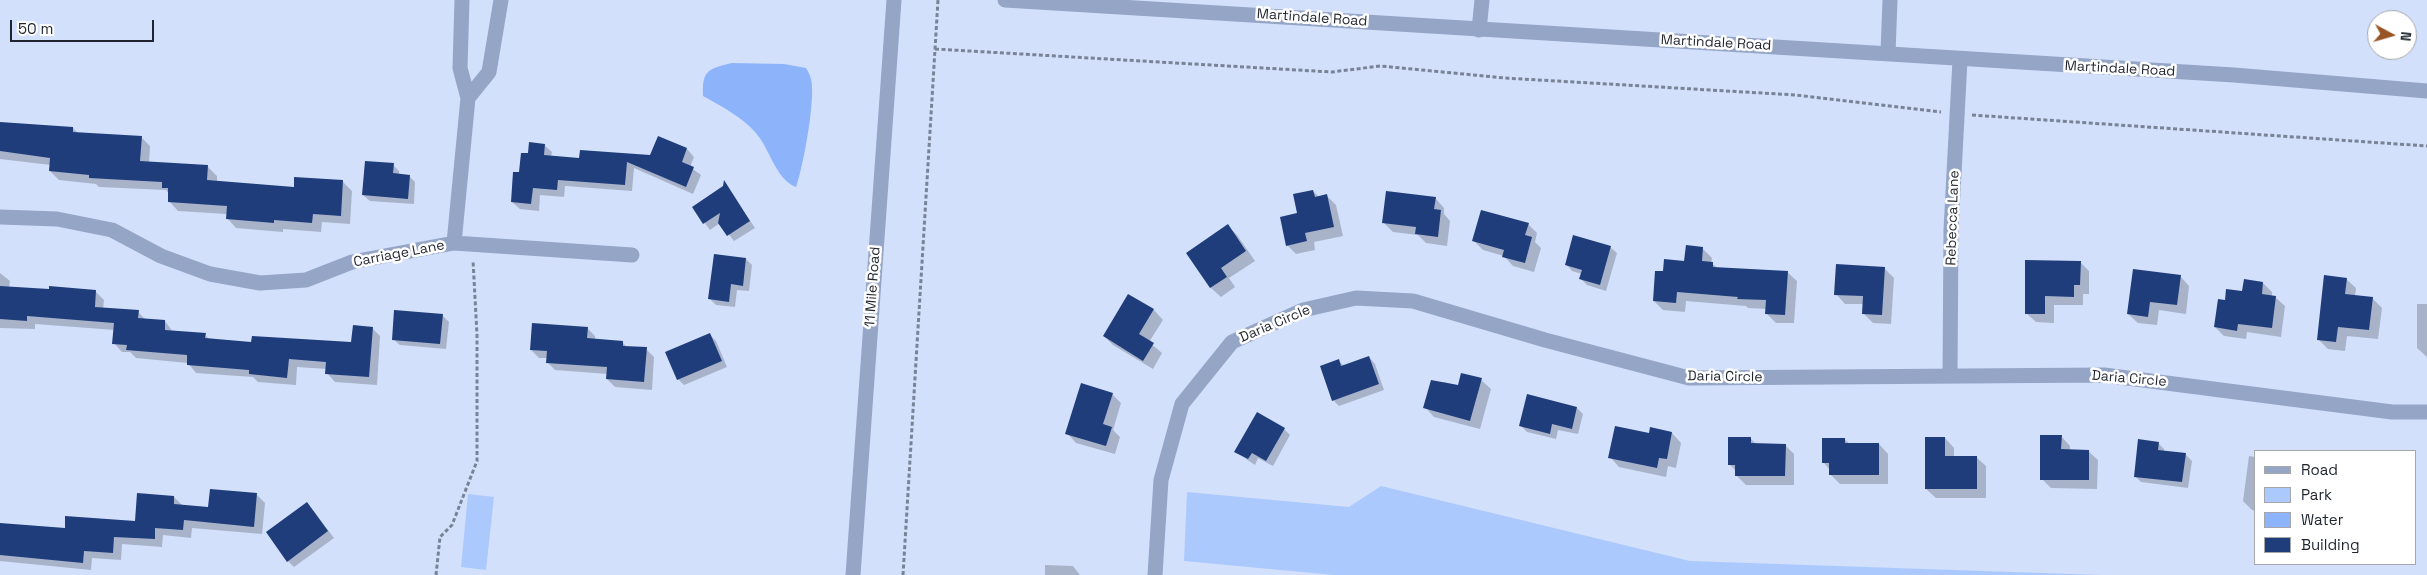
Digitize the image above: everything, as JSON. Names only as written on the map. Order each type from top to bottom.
[{"type":"street","points":[[454,243],[468,98],[460,68],[462,0]]},
{"type":"street","points":[[468,98],[489,72],[501,0]]},
{"type":"street","name":"11 Mile Road","points":[[853,575],[894,0]]},
{"type":"street","name":"Martindale Road","points":[[1005,0],[1479,30],[1888,53],[1960,60],[2234,75],[2427,91]]},
{"type":"street","points":[[1479,30],[1482,0]]},
{"type":"street","points":[[1888,53],[1890,0]]},
{"type":"street","name":"Rebecca Lane","points":[[1950,376],[1951,230],[1960,60]]},
{"type":"street","name":"Carriage Lane","points":[[0,217],[57,218],[112,230],[161,256],[210,274],[260,283],[306,280],[352,262],[454,243],[632,255]]},
{"type":"street","name":"Daria Circle","points":[[1155,575],[1161,480],[1182,404],[1232,342],[1303,310],[1356,298],[1413,301],[1544,340],[1689,378],[2114,375],[2392,412],[2427,412]]},
{"type":"path","points":[[903,575],[938,0]]},
{"type":"path","points":[[935,49],[1332,72],[1380,66],[1505,78],[1796,95],[1958,114],[2427,146]]},
{"type":"path","points":[[436,575],[440,537],[452,525],[478,461],[477,335],[472,245]]},
{"type":"green space","points":[[1381,486],[1690,561],[2101,575],[1334,575],[1184,561],[1187,492],[1349,507]]},
{"type":"green space","points":[[468,494],[494,497],[486,570],[461,567]]},
{"type":"water","points":[[732,63],[784,64],[806,68],[811,79],[812,101],[805,149],[796,187],[783,177],[760,139],[744,121],[703,96],[705,76],[708,72],[717,67]]},
{"type":"building","points":[[0,122],[73,127],[73,132],[142,136],[140,161],[208,165],[207,180],[294,187],[294,177],[343,180],[341,216],[313,214],[312,223],[274,220],[274,223],[226,219],[227,206],[168,202],[168,188],[162,188],[162,182],[89,178],[89,175],[49,171],[50,158],[0,151]]},
{"type":"building","points":[[658,136],[687,148],[682,162],[694,167],[686,187],[627,162],[625,185],[558,180],[557,190],[533,188],[531,204],[511,202],[513,172],[519,172],[521,153],[528,153],[529,142],[545,144],[544,155],[579,158],[580,150],[650,155]]},
{"type":"building","points":[[365,161],[394,163],[393,173],[410,175],[408,199],[362,195]]},
{"type":"building","points":[[724,180],[750,221],[727,236],[718,223],[720,213],[703,224],[692,207],[723,186]]},
{"type":"building","points":[[1313,190],[1315,197],[1327,194],[1334,227],[1305,233],[1307,241],[1286,246],[1280,217],[1297,213],[1293,194]]},
{"type":"building","points":[[1386,191],[1436,197],[1434,209],[1441,210],[1438,237],[1415,234],[1416,227],[1382,223]]},
{"type":"building","points":[[1481,210],[1529,223],[1525,235],[1532,237],[1525,263],[1502,257],[1504,250],[1472,241]]},
{"type":"building","points":[[1228,224],[1246,251],[1221,268],[1227,277],[1210,288],[1186,253]]},
{"type":"building","points":[[1573,235],[1611,246],[1600,285],[1579,279],[1582,270],[1565,265]]},
{"type":"building","points":[[1686,245],[1703,247],[1702,261],[1713,262],[1713,267],[1788,271],[1785,315],[1765,314],[1766,300],[1737,299],[1738,297],[1677,292],[1676,303],[1653,301],[1655,271],[1663,271],[1664,259],[1684,261]]},
{"type":"building","points":[[714,254],[746,258],[743,286],[731,284],[729,302],[708,299]]},
{"type":"building","points":[[2025,260],[2081,261],[2080,285],[2074,285],[2074,297],[2045,296],[2045,314],[2025,314]]},
{"type":"building","points":[[1836,264],[1885,267],[1882,315],[1862,314],[1863,296],[1834,295]]},
{"type":"building","points":[[2133,269],[2181,275],[2177,305],[2150,302],[2148,317],[2127,314]]},
{"type":"building","points":[[2324,275],[2347,278],[2345,294],[2373,297],[2369,330],[2338,327],[2336,342],[2317,340]]},
{"type":"building","points":[[2244,279],[2263,282],[2262,294],[2276,296],[2272,328],[2238,324],[2237,331],[2214,327],[2218,299],[2225,300],[2226,289],[2242,291]]},
{"type":"building","points":[[0,286],[49,289],[49,286],[96,290],[95,307],[139,310],[138,318],[165,320],[165,330],[206,333],[205,338],[251,342],[252,336],[351,342],[353,325],[373,327],[369,377],[325,374],[326,362],[289,359],[287,378],[249,374],[249,370],[187,365],[187,355],[126,350],[127,345],[112,344],[114,323],[27,316],[27,321],[0,319]]},
{"type":"building","points":[[1128,294],[1154,309],[1139,334],[1154,343],[1143,361],[1103,336]]},
{"type":"building","points":[[394,310],[443,314],[440,344],[392,340]]},
{"type":"building","points":[[532,323],[588,327],[587,338],[623,341],[623,346],[647,347],[644,382],[606,379],[607,367],[546,363],[547,351],[530,350]]},
{"type":"building","points":[[710,333],[722,361],[677,380],[665,352]]},
{"type":"building","points":[[1369,356],[1379,384],[1332,401],[1320,366],[1339,359],[1341,366]]},
{"type":"building","points":[[1461,373],[1482,378],[1470,421],[1423,408],[1431,380],[1458,385]]},
{"type":"building","points":[[1081,383],[1113,393],[1103,424],[1112,427],[1106,446],[1065,434]]},
{"type":"building","points":[[1527,394],[1577,407],[1572,429],[1552,424],[1550,434],[1519,426]]},
{"type":"building","points":[[1257,412],[1285,428],[1266,461],[1252,453],[1248,459],[1234,452]]},
{"type":"building","points":[[1615,426],[1649,433],[1650,427],[1672,432],[1667,459],[1659,458],[1657,468],[1608,458]]},
{"type":"building","points":[[2040,435],[2062,435],[2061,449],[2089,450],[2089,480],[2040,480]]},
{"type":"building","points":[[1728,437],[1751,437],[1751,443],[1786,444],[1785,476],[1735,476],[1735,465],[1728,465]]},
{"type":"building","points":[[1925,437],[1945,437],[1945,456],[1977,456],[1977,489],[1925,489]]},
{"type":"building","points":[[1822,438],[1845,438],[1845,443],[1879,443],[1879,475],[1829,475],[1829,463],[1822,463]]},
{"type":"building","points":[[2138,439],[2159,442],[2158,450],[2186,453],[2182,482],[2134,477]]},
{"type":"building","points":[[210,489],[257,493],[254,527],[184,520],[183,530],[155,528],[155,539],[114,537],[113,553],[84,551],[83,563],[0,555],[0,523],[65,528],[65,516],[135,521],[137,493],[174,496],[174,504],[208,507]]},
{"type":"building","points":[[307,502],[328,531],[287,562],[266,532]]}]
